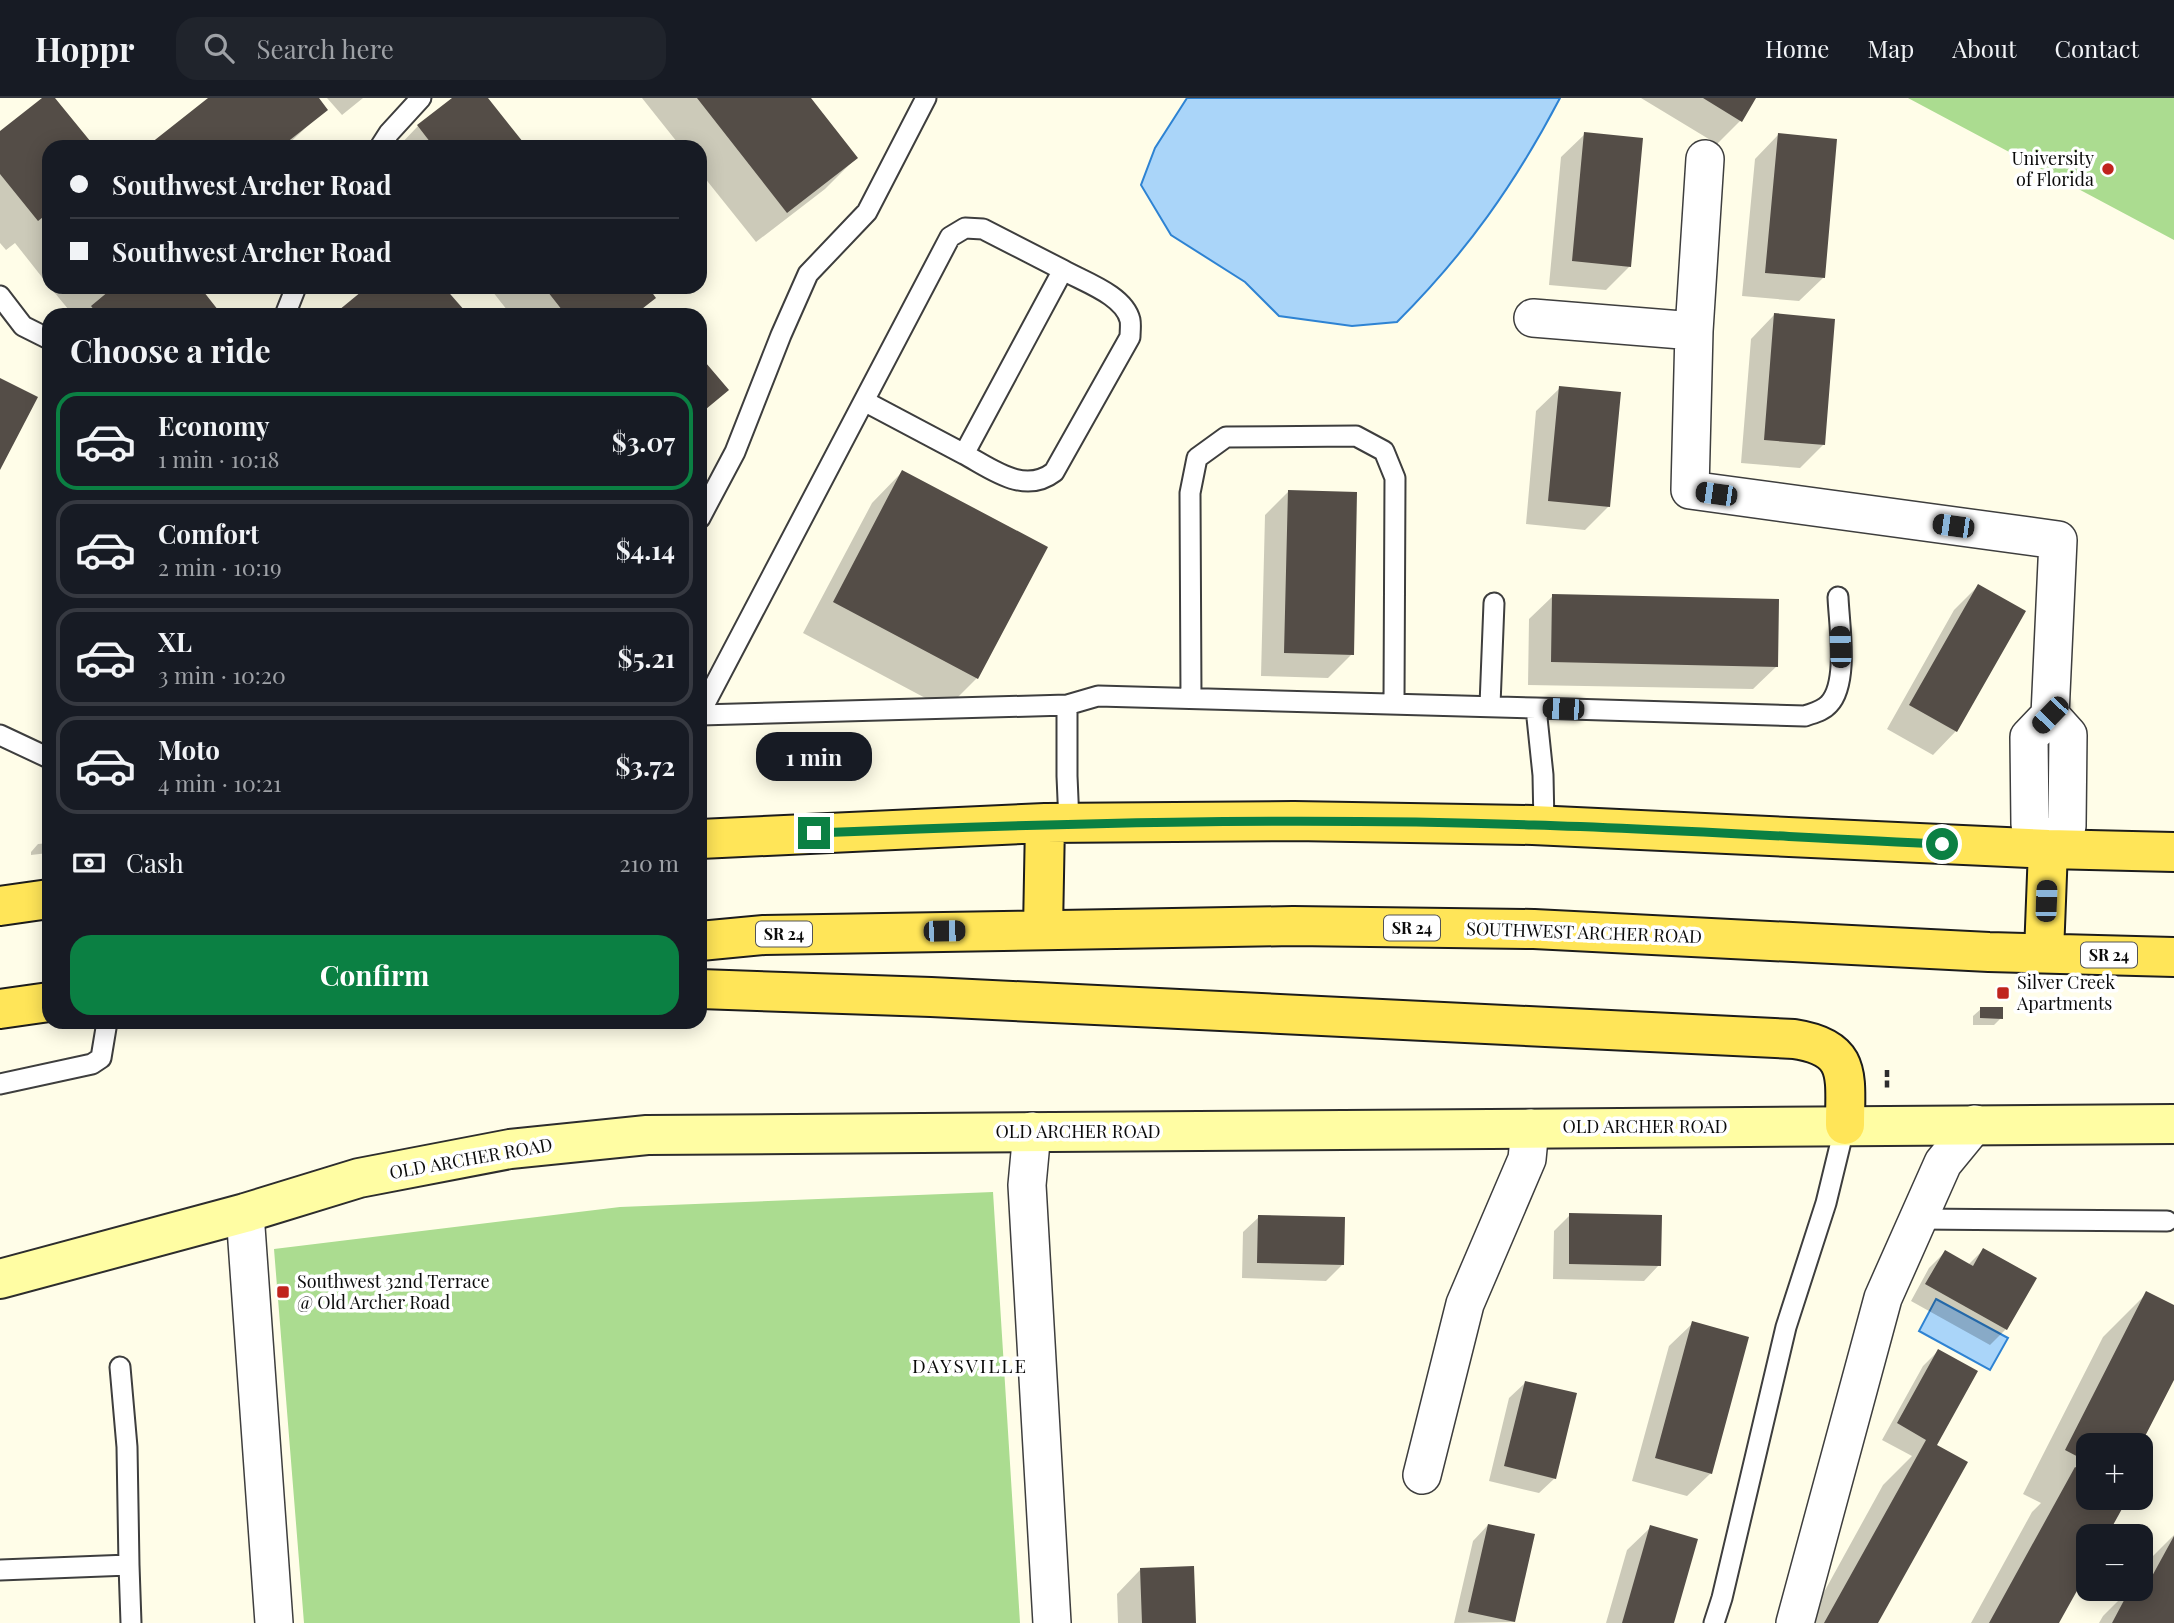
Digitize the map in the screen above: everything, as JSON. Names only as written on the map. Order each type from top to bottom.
[{"type":"main road","points":[[707,836],[1057,823],[1294,821],[1544,825],[2048,849],[2174,852]]},
{"type":"main road","points":[[1044,929],[1057,823]]},
{"type":"main road","points":[[2044,953],[2048,849]]},
{"type":"main road","points":[[0,906],[42,900]]},
{"type":"main road","name":"SOUTHWEST ARCHER ROAD","points":[[707,940],[764,935],[1293,926],[1534,929],[1989,953],[2174,957]]},
{"type":"main road","points":[[707,989],[959,998],[1794,1039],[1816,1042],[1827,1047],[1836,1057],[1843,1069],[1846,1125]]},
{"type":"main road","points":[[0,1009],[42,1003]]},
{"type":"street","points":[[1706,159],[1695,331],[1690,490],[2058,540],[2050,715],[2029,737],[2030,824],[2048,849]]},
{"type":"street","points":[[1533,318],[1695,331]]},
{"type":"street","points":[[1795,1623],[1882,1298],[1943,1163],[1975,1124]]},
{"type":"street","name":"OLD ARCHER ROAD","points":[[0,1279],[245,1213],[359,1178],[510,1149],[647,1135],[2174,1124]]},
{"type":"street","points":[[1422,1475],[1465,1304],[1527,1159],[1530,1128]]},
{"type":"street","points":[[1032,1131],[1027,1185],[1052,1623]]},
{"type":"street","points":[[245,1213],[274,1623]]},
{"type":"lane","points":[[384,140],[421,98]]},
{"type":"lane","points":[[707,505],[735,452],[808,274],[867,212],[926,98]]},
{"type":"lane","points":[[707,701],[864,401],[950,237],[965,228],[983,229],[1112,297],[1124,307],[1130,321],[1130,337],[1054,472],[1044,480],[1029,483],[1010,479],[864,401]]},
{"type":"lane","points":[[964,454],[1063,270]]},
{"type":"lane","points":[[0,296],[23,326],[42,336]]},
{"type":"lane","points":[[1191,698],[1190,493],[1197,458],[1226,437],[1356,436],[1384,451],[1395,478],[1394,703]]},
{"type":"lane","points":[[707,714],[1067,705],[1098,696],[1805,716],[1831,703],[1838,690],[1841,671],[1838,597]]},
{"type":"lane","points":[[1490,705],[1494,603]]},
{"type":"lane","points":[[1057,823],[1066,776],[1067,705]]},
{"type":"lane","points":[[1536,708],[1543,775],[1544,825]]},
{"type":"lane","points":[[0,735],[42,755]]},
{"type":"lane","points":[[0,1084],[92,1064],[101,1058],[106,1029]]},
{"type":"lane","points":[[1714,1623],[1786,1327],[1826,1203],[1846,1125]]},
{"type":"lane","points":[[1918,1219],[2167,1221]]},
{"type":"lane","points":[[120,1367],[127,1447],[131,1623]]},
{"type":"lane","points":[[0,1570],[129,1565]]},
{"type":"green space","name":"University of Florida","points":[[1908,98],[2174,98],[2174,240]]},
{"type":"green space","points":[[993,1192],[1020,1623],[304,1623],[274,1249],[620,1207]]},
{"type":"water","points":[[1187,98],[1560,98],[1525,160],[1488,216],[1422,296],[1397,322],[1352,326],[1279,316],[1245,282],[1171,235],[1141,185],[1155,148]]},
{"type":"water","points":[[1936,1299],[2008,1338],[1990,1370],[1919,1331]]},
{"type":"building","points":[[42,98],[55,98],[89,140],[42,140],[42,218],[38,221],[0,174],[0,131]]},
{"type":"building","points":[[208,98],[319,98],[328,110],[290,140],[155,140]]},
{"type":"building","points":[[452,98],[488,98],[521,140],[429,140],[417,125]]},
{"type":"building","points":[[697,98],[811,98],[858,158],[787,213]]},
{"type":"building","points":[[1703,98],[1756,98],[1742,122]]},
{"type":"building","points":[[1584,132],[1643,138],[1631,267],[1572,261]]},
{"type":"building","points":[[1778,133],[1837,139],[1825,278],[1765,273]]},
{"type":"building","points":[[105,294],[206,294],[216,308],[93,308],[91,306]]},
{"type":"building","points":[[358,294],[450,294],[462,308],[342,308]]},
{"type":"building","points":[[550,294],[653,294],[656,298],[643,308],[560,308]]},
{"type":"building","points":[[1774,313],[1835,319],[1825,445],[1764,440]]},
{"type":"building","points":[[707,364],[729,390],[707,408]]},
{"type":"building","points":[[0,378],[38,397],[0,470]]},
{"type":"building","points":[[1559,386],[1621,392],[1610,507],[1548,501]]},
{"type":"building","points":[[902,470],[1048,547],[978,679],[833,602]]},
{"type":"building","points":[[1288,490],[1357,492],[1354,655],[1284,653]]},
{"type":"building","points":[[1978,584],[2026,611],[1957,732],[1909,705]]},
{"type":"building","points":[[1552,594],[1779,599],[1778,667],[1551,662]]},
{"type":"building","points":[[1980,1007],[2003,1007],[2003,1019],[1980,1018]]},
{"type":"building","points":[[1569,1213],[1662,1215],[1661,1266],[1569,1264]]},
{"type":"building","points":[[1258,1215],[1345,1217],[1344,1265],[1257,1263]]},
{"type":"building","points":[[1983,1248],[2037,1278],[2007,1330],[1925,1284],[1945,1250],[1973,1266]]},
{"type":"building","points":[[2146,1291],[2174,1305],[2174,1380],[2147,1433],[2076,1433],[2076,1456],[2065,1450]]},
{"type":"building","points":[[1692,1321],[1749,1337],[1712,1474],[1655,1458]]},
{"type":"building","points":[[1938,1349],[1978,1371],[1937,1445],[1968,1462],[1878,1623],[1824,1623],[1926,1440],[1897,1423]]},
{"type":"building","points":[[1525,1381],[1577,1393],[1556,1479],[1504,1466]]},
{"type":"building","points":[[2076,1467],[2076,1510],[2121,1510],[2114,1524],[2076,1524],[2076,1593],[2059,1623],[1989,1623]]},
{"type":"building","points":[[1488,1524],[1535,1534],[1515,1622],[1468,1612]]},
{"type":"building","points":[[1650,1525],[1698,1539],[1674,1623],[1622,1623]]},
{"type":"building","points":[[2174,1536],[2174,1623],[2112,1623],[2124,1601],[2153,1601],[2153,1574]]},
{"type":"building","points":[[1194,1566],[1196,1623],[1142,1623],[1140,1568]]},
{"type":"place","name":"University of Florida","points":[[2108,169]]},
{"type":"place","name":"Silver Creek Apartments","points":[[2003,993]]},
{"type":"place","name":"Southwest 32nd Terrace @ Old Archer Road","points":[[283,1292]]},
{"type":"district","name":"DAYSVILLE","points":[[970,1366]]},
{"type":"route","points":[[814,833],[1045,823],[1294,821],[1533,825],[1942,844]]}]
